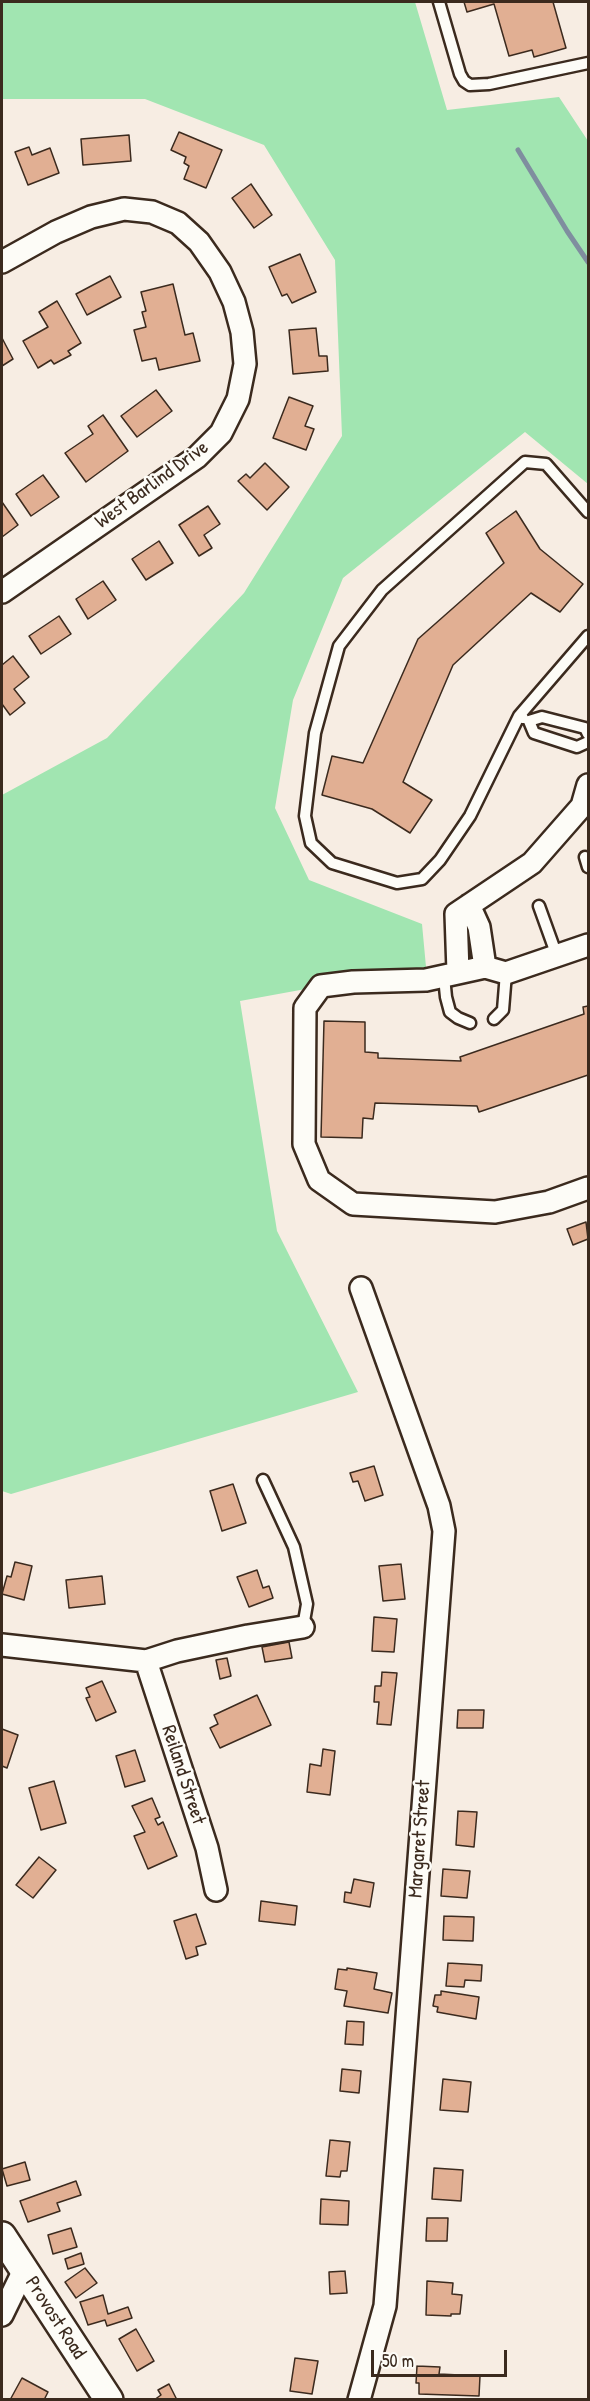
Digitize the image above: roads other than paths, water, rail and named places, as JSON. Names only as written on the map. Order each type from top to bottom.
[{"type":"street","name":"West Barlind Drive","points":[[2,262],[56,232],[92,217],[124,209],[152,212],[178,223],[199,242],[220,272],[234,302],[245,364],[238,399],[221,433],[197,457],[2,592]]},
{"type":"street","points":[[451,974],[456,914],[532,863],[582,806],[588,785]]},
{"type":"street","points":[[469,905],[479,927],[485,967]]},
{"type":"street","points":[[588,945],[506,973],[485,967],[426,980],[353,982],[321,986],[305,1008],[304,1144],[319,1180],[353,1204],[495,1212],[549,1202],[588,1188]]},
{"type":"street","name":"Margaret Street","points":[[359,2400],[385,2306],[444,1531],[439,1506],[361,1288]]},
{"type":"street","points":[[2,1645],[146,1661],[248,1636],[303,1627]]},
{"type":"street","name":"Reiland Street","points":[[146,1661],[207,1848],[216,1890]]},
{"type":"street","name":"Provost Road","points":[[2,2236],[109,2400]]},
{"type":"street","points":[[2,2315],[24,2270]]},
{"type":"lane","points":[[439,2],[460,74],[470,85],[489,84],[588,63]]},
{"type":"lane","points":[[588,512],[546,464],[525,462],[382,590],[339,646],[315,732],[305,816],[311,843],[332,863],[343,867],[397,883],[422,879],[440,860],[470,816],[524,718],[588,636]]},
{"type":"lane","points":[[524,718],[542,717],[585,728],[588,734]]},
{"type":"lane","points":[[524,718],[534,733],[578,747],[588,742]]},
{"type":"lane","points":[[539,906],[557,956]]},
{"type":"lane","points":[[494,1018],[503,1010],[506,973]]},
{"type":"lane","points":[[451,974],[446,997],[450,1012],[470,1023]]},
{"type":"lane","points":[[263,1480],[294,1547],[307,1604],[303,1627]]},
{"type":"waterway","points":[[518,150],[588,262]]}]
